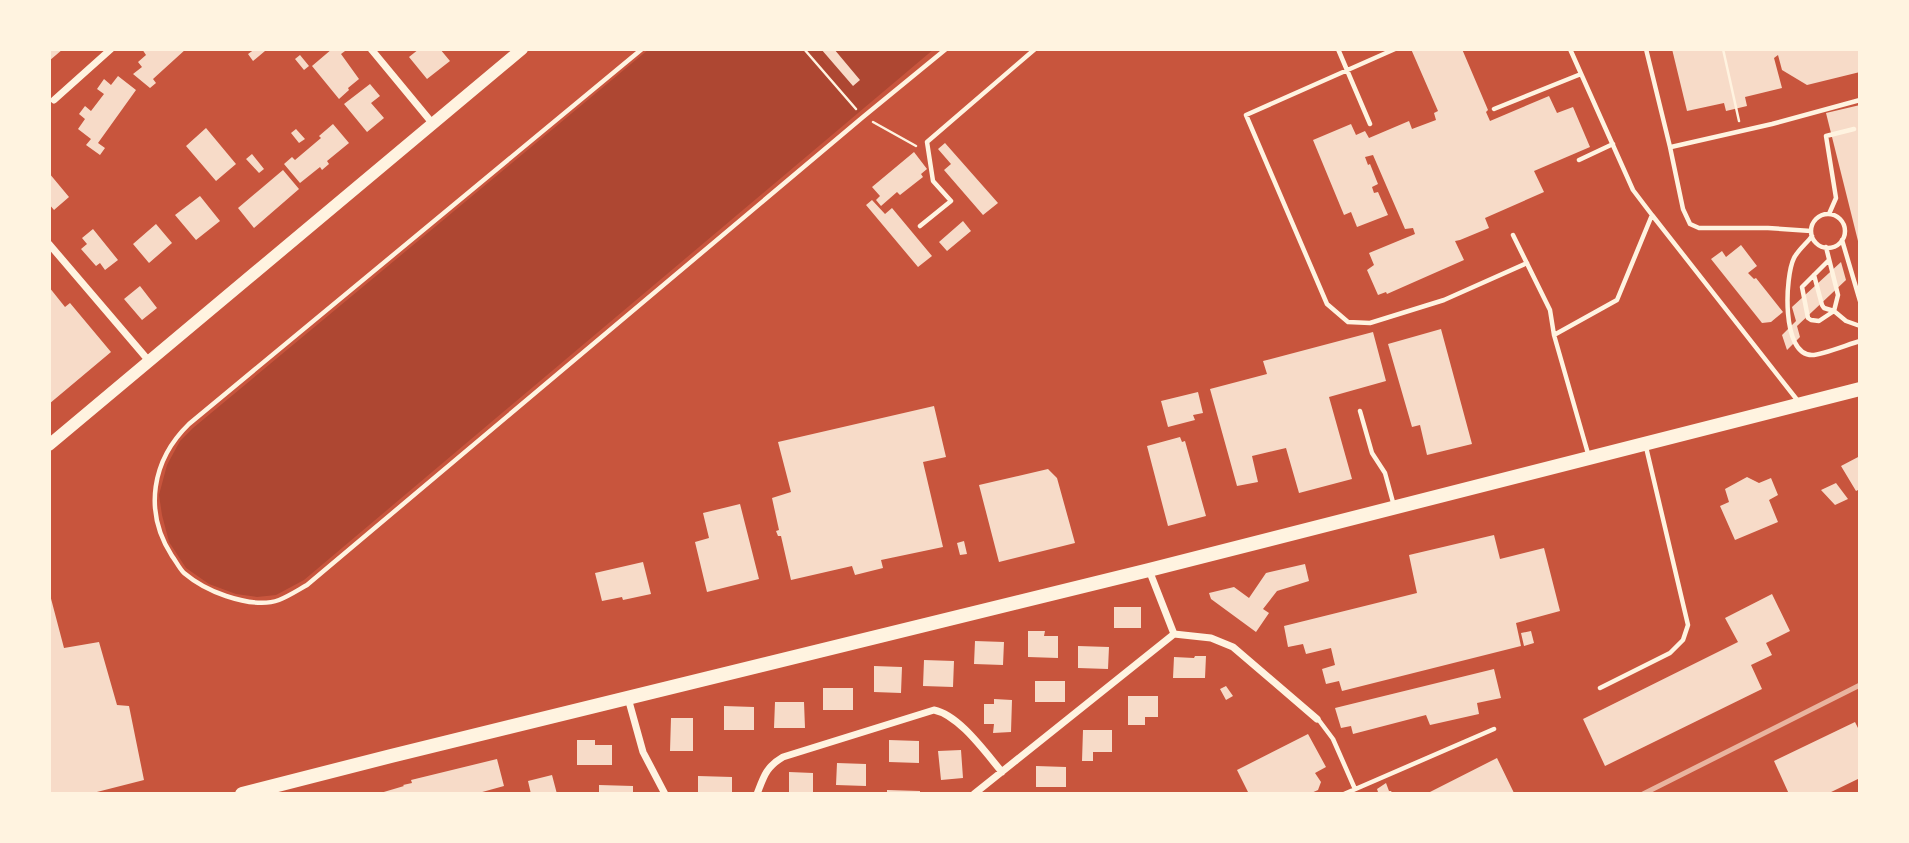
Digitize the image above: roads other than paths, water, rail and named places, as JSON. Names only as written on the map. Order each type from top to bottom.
[{"type":"main road","points":[[242,794],[1149,570],[1860,389]]},
{"type":"street","points":[[54,100],[111,49]]},
{"type":"street","points":[[371,49],[433,124]]},
{"type":"street","points":[[49,444],[522,49]]},
{"type":"street","points":[[49,244],[149,361]]},
{"type":"street","points":[[1149,570],[1174,634]]},
{"type":"street","points":[[974,794],[1174,634],[1211,638],[1233,647],[1317,719]]},
{"type":"street","points":[[628,698],[642,752],[665,794]]},
{"type":"street","points":[[757,794],[765,773],[783,757],[934,710],[944,712],[955,719],[1002,772]]},
{"type":"lane","points":[[642,49],[175,438],[162,462],[154,495],[156,516],[164,544],[182,572],[206,589],[235,599],[257,602],[277,601],[307,585],[852,125],[946,49]]},
{"type":"lane","points":[[920,226],[951,201],[933,181],[927,142],[1035,49]]},
{"type":"lane","points":[[1338,49],[1370,124]]},
{"type":"lane","points":[[1395,49],[1246,115],[1327,304],[1348,323],[1370,323],[1444,300],[1527,263]]},
{"type":"lane","points":[[1570,49],[1633,191],[1800,404]]},
{"type":"lane","points":[[1646,49],[1684,209],[1690,224],[1699,228],[1768,228],[1811,234]]},
{"type":"lane","points":[[1494,109],[1581,74]]},
{"type":"lane","points":[[1670,147],[1860,100]]},
{"type":"lane","points":[[1811,119],[1814,112]]},
{"type":"lane","points":[[1829,214],[1836,198],[1826,136],[1854,129]]},
{"type":"lane","points":[[1579,160],[1613,144]]},
{"type":"lane","points":[[1811,234],[1817,244],[1835,246],[1842,240],[1843,223],[1835,215],[1829,214],[1815,220],[1811,234],[1794,257],[1787,316],[1796,347],[1812,355],[1860,341]]},
{"type":"lane","points":[[1554,335],[1617,300],[1652,215]]},
{"type":"lane","points":[[1513,235],[1550,310],[1554,335],[1589,457]]},
{"type":"lane","points":[[1842,240],[1860,301]]},
{"type":"lane","points":[[1826,247],[1838,295],[1835,311]]},
{"type":"lane","points":[[1829,260],[1802,287],[1808,318],[1819,320],[1835,311]]},
{"type":"lane","points":[[1814,275],[1824,308],[1835,311],[1846,321],[1860,326]]},
{"type":"lane","points":[[1360,411],[1372,453],[1385,473],[1394,507]]},
{"type":"lane","points":[[1600,688],[1670,653],[1683,639],[1688,625],[1645,443]]},
{"type":"lane","points":[[1317,719],[1333,739],[1355,789]]},
{"type":"lane","points":[[1344,794],[1494,729]]},
{"type":"railway","points":[[1643,794],[1860,685]]}]
